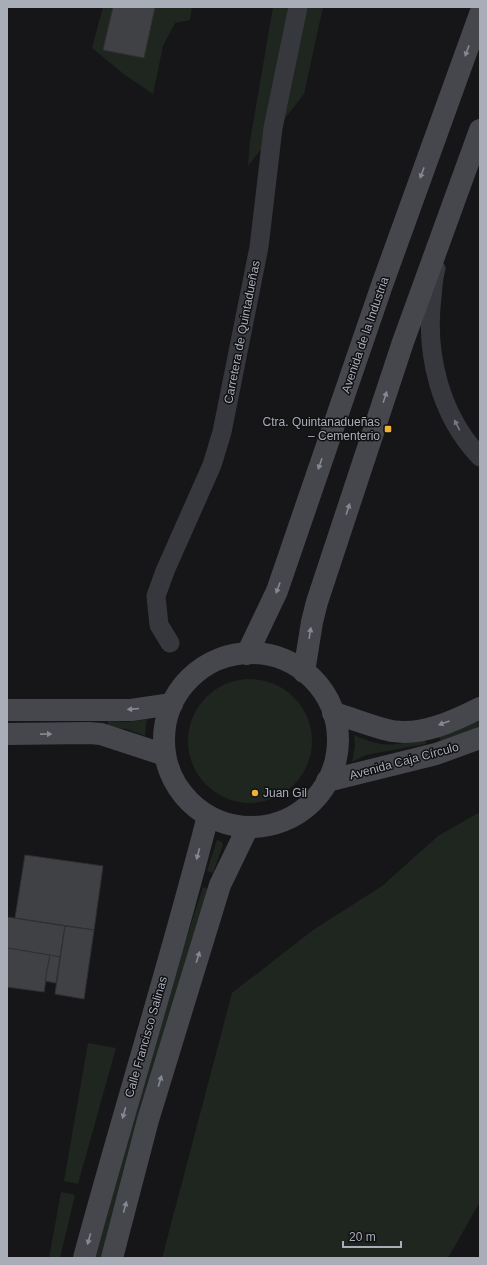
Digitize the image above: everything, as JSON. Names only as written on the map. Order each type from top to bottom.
[{"type":"main road","name":"Avenida de la Industria","points":[[246,654],[277,590],[382,285],[480,14]]},
{"type":"main road","points":[[304,672],[312,622],[317,602],[404,342],[480,130]]},
{"type":"main road","points":[[246,654],[267,655],[287,661],[304,672],[320,688],[326,697],[333,713],[338,736],[336,759],[327,782],[316,797],[302,810],[291,817],[267,826],[248,827],[227,824],[208,816],[193,805],[180,790],[170,774],[165,755],[164,729],[172,704],[180,690],[202,668],[231,656],[246,654]]},
{"type":"main road","points":[[7,710],[131,710],[172,704]]},
{"type":"main road","points":[[333,713],[381,728],[405,732],[429,728],[480,708]]},
{"type":"main road","points":[[7,734],[101,734],[165,755]]},
{"type":"main road","name":"Avenida Caja Círculo","points":[[327,782],[436,754],[480,738]]},
{"type":"main road","name":"Calle Francisco Salinas","points":[[84,1258],[208,816]]},
{"type":"main road","name":"Calle Francisco Salinas","points":[[112,1258],[148,1120],[220,885],[248,827]]},
{"type":"street","name":"Carretera de Quintadueñas","points":[[170,643],[159,625],[156,596],[164,571],[212,465],[222,432],[259,247],[273,128],[298,7]]},
{"type":"street","points":[[480,137],[434,275],[430,320],[431,354],[440,390],[459,430],[480,457]]},
{"type":"shaded area","points":[[103,7],[192,7],[190,20],[175,23],[163,46],[153,94],[125,75],[92,48]]},
{"type":"shaded area","points":[[273,7],[323,7],[304,94],[248,166],[250,141]]},
{"type":"shaded area","points":[[256,679],[274,683],[285,689],[298,701],[308,717],[312,741],[308,765],[302,776],[290,789],[268,801],[244,803],[226,799],[215,793],[202,781],[190,759],[188,735],[192,717],[198,706],[210,693],[232,681]]},
{"type":"shaded area","points":[[147,719],[145,736],[127,729],[108,727],[108,721],[128,722]]},
{"type":"shaded area","points":[[480,721],[480,727],[440,741],[439,736]]},
{"type":"shaded area","points":[[354,735],[382,744],[397,744],[425,739],[426,744],[366,755],[352,762],[355,746]]},
{"type":"shaded area","points":[[480,812],[480,1202],[448,1258],[162,1258],[232,993],[313,930],[382,886],[438,836]]},
{"type":"shaded area","points":[[217,840],[222,842],[223,845],[213,873],[207,871]]},
{"type":"shaded area","points":[[203,887],[208,889],[152,1073],[101,1258],[95,1258],[170,988]]},
{"type":"shaded area","points":[[88,1043],[116,1048],[78,1184],[64,1181]]},
{"type":"shaded area","points":[[61,1192],[75,1195],[60,1258],[49,1258]]},
{"type":"building","points":[[113,7],[155,7],[144,58],[103,50]]},
{"type":"building","points":[[25,855],[103,866],[94,930],[15,918]]},
{"type":"building","points":[[7,917],[65,926],[60,957],[7,948]]},
{"type":"building","points":[[65,926],[94,930],[84,999],[55,994]]},
{"type":"building","points":[[7,948],[50,955],[44,992],[7,987]]},
{"type":"building","points":[[50,955],[60,957],[56,983],[45,981]]},
{"type":"place","name":"Ctra. Quintanadueñas – Cementerio","points":[[388,429]]},
{"type":"place","name":"Juan Gil","points":[[255,793]]}]
